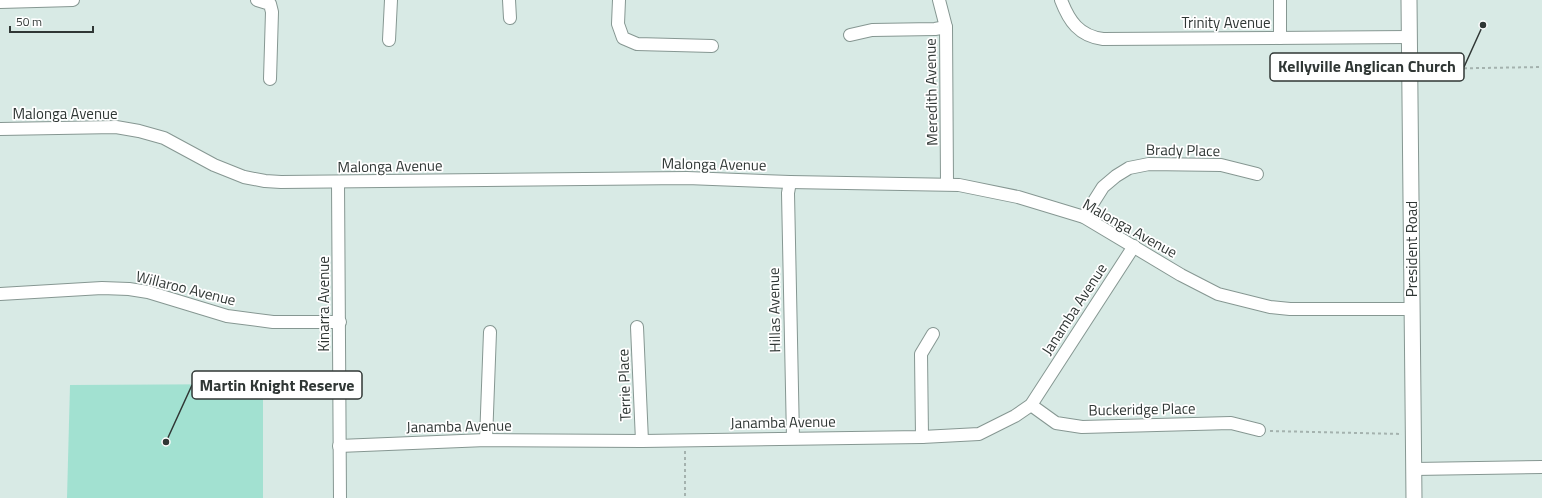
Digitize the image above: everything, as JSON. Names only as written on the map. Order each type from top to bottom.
[{"type":"street","points":[[0,2],[72,0]]},
{"type":"street","points":[[257,0],[270,4],[272,12],[270,79]]},
{"type":"street","points":[[390,40],[391,0]]},
{"type":"street","points":[[510,0],[510,18]]},
{"type":"street","points":[[619,0],[618,24],[623,38],[637,44],[712,46]]},
{"type":"street","name":"Meredith Avenue","points":[[939,0],[946,27],[947,184]]},
{"type":"street","name":"Trinity Avenue","points":[[1061,0],[1070,20],[1085,34],[1095,38],[1410,37]]},
{"type":"street","points":[[1280,0],[1280,38]]},
{"type":"street","name":"President Road","points":[[1409,0],[1414,498]]},
{"type":"street","points":[[850,35],[872,30],[935,29],[946,27]]},
{"type":"street","name":"Malonga Avenue","points":[[0,129],[116,127],[139,131],[164,138],[214,165],[251,179],[281,182],[686,178],[790,182],[959,185],[1018,196],[1084,217],[1134,246],[1181,276],[1218,294],[1244,301],[1290,309],[1412,309]]},
{"type":"street","name":"Brady Place","points":[[1084,217],[1103,187],[1128,168],[1149,164],[1221,165],[1257,174]]},
{"type":"street","name":"Kinarra Avenue","points":[[338,182],[340,498]]},
{"type":"street","name":"Hillas Avenue","points":[[790,182],[788,193],[792,438]]},
{"type":"street","name":"Janamba Avenue","points":[[339,446],[486,440],[642,441],[922,437],[979,434],[1015,416],[1032,405],[1134,246]]},
{"type":"street","name":"Willaroo Avenue","points":[[0,294],[102,288],[128,289],[148,292],[227,316],[273,322],[340,322]]},
{"type":"street","name":"Terrie Place","points":[[637,327],[642,441]]},
{"type":"street","points":[[486,440],[490,332]]},
{"type":"street","points":[[922,437],[921,354],[932,334]]},
{"type":"street","name":"Buckeridge Place","points":[[1032,405],[1056,423],[1082,427],[1231,423],[1259,430]]},
{"type":"street","points":[[1414,469],[1542,467]]},
{"type":"path","points":[[1422,69],[1542,67]]},
{"type":"path","points":[[1259,430],[1414,434]]},
{"type":"path","points":[[684,440],[685,498]]},
{"type":"green space","points":[[263,384],[263,498],[67,498],[70,385]]},
{"type":"place","name":"Kellyville Anglican Church","points":[[1483,25]]},
{"type":"place","name":"Martin Knight Reserve","points":[[166,442]]}]
